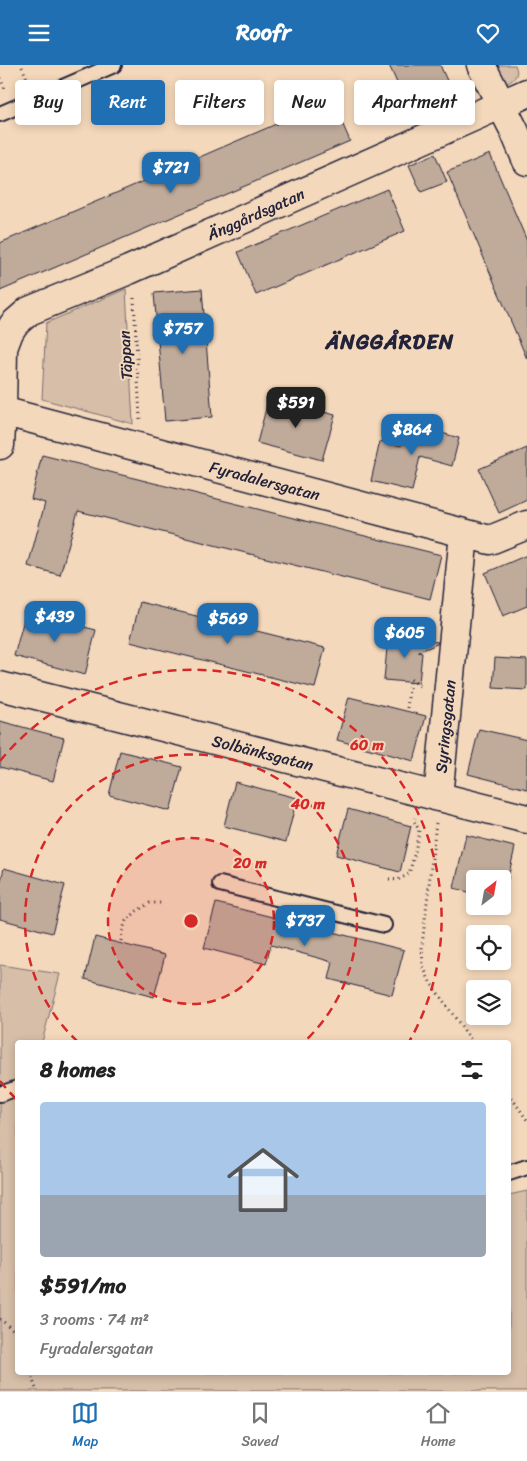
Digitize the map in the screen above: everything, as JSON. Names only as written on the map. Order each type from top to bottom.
[{"type":"street","points":[[481,65],[514,130],[527,161]]},
{"type":"street","name":"Änggårdsgatan","points":[[2,348],[14,325],[29,311],[129,270],[527,93]]},
{"type":"street","points":[[0,445],[2,348]]},
{"type":"street","name":"Fyradalersgatan","points":[[2,411],[464,535],[490,540],[527,525]]},
{"type":"street","name":"Syringsgatan","points":[[438,797],[464,535]]},
{"type":"street","name":"Solbänksgatan","points":[[0,686],[527,819]]},
{"type":"lane","points":[[0,114],[114,65]]},
{"type":"lane","points":[[220,884],[384,925]]},
{"type":"lane","points":[[0,1094],[15,1089]]},
{"type":"lane","points":[[511,1172],[527,1167]]},
{"type":"path","name":"Täppan","points":[[134,291],[140,420]]},
{"type":"path","points":[[438,797],[422,946],[423,966],[430,982],[471,1040]]},
{"type":"path","points":[[389,879],[398,880],[409,874],[419,830],[414,821],[417,814]]},
{"type":"path","points":[[121,941],[126,921],[150,903],[162,903]]},
{"type":"path","points":[[511,1097],[527,1120]]},
{"type":"path","points":[[0,1319],[15,1330]]},
{"type":"path","points":[[31,1375],[37,1391]]},
{"type":"shaded area","points":[[493,65],[515,65],[516,75],[508,83],[503,82]]},
{"type":"shaded area","points":[[126,289],[133,424],[42,399],[46,323]]},
{"type":"shaded area","points":[[0,965],[60,974],[43,1040],[15,1040],[15,1375],[511,1375],[511,1195],[527,1191],[527,1391],[0,1391]]},
{"type":"building","points":[[389,65],[440,65],[447,80],[396,80]]},
{"type":"building","points":[[274,125],[343,125],[350,141],[0,291],[0,243]]},
{"type":"building","points":[[435,154],[447,182],[421,192],[409,165]]},
{"type":"building","points":[[490,154],[527,241],[527,359],[447,172]]},
{"type":"building","points":[[387,189],[405,231],[256,295],[238,252]]},
{"type":"building","points":[[202,289],[212,417],[165,421],[154,293]]},
{"type":"building","points":[[269,397],[335,415],[322,460],[257,443]]},
{"type":"building","points":[[407,423],[459,438],[452,466],[420,457],[412,491],[371,481],[380,441],[401,446]]},
{"type":"building","points":[[527,448],[527,500],[499,513],[479,469]]},
{"type":"building","points":[[42,455],[441,555],[430,599],[78,511],[60,575],[28,566],[45,503],[31,499]]},
{"type":"building","points":[[527,555],[527,606],[503,616],[485,573]]},
{"type":"building","points":[[140,602],[325,648],[315,688],[130,642]]},
{"type":"building","points":[[26,612],[96,630],[85,675],[14,656]]},
{"type":"building","points":[[388,637],[438,642],[418,652],[422,653],[419,683],[384,680]]},
{"type":"building","points":[[495,658],[527,660],[527,690],[493,688]]},
{"type":"building","points":[[349,697],[426,716],[414,761],[337,740]]},
{"type":"building","points":[[0,721],[64,738],[53,781],[0,767]]},
{"type":"building","points":[[479,729],[527,740],[527,789],[468,774]]},
{"type":"building","points":[[120,751],[182,767],[170,811],[109,795]]},
{"type":"building","points":[[235,782],[297,798],[286,842],[224,826]]},
{"type":"building","points":[[348,809],[411,826],[400,872],[336,855]]},
{"type":"building","points":[[466,835],[515,847],[510,870],[466,870],[466,891],[454,888]]},
{"type":"building","points":[[4,868],[65,885],[52,933],[0,919],[0,885]]},
{"type":"building","points":[[216,903],[404,950],[392,995],[329,979],[333,962],[271,945],[266,964],[204,948]]},
{"type":"building","points":[[95,937],[165,955],[154,997],[85,979]]},
{"type":"district","name":"ÄNGGÅRDEN","points":[[390,342]]}]
